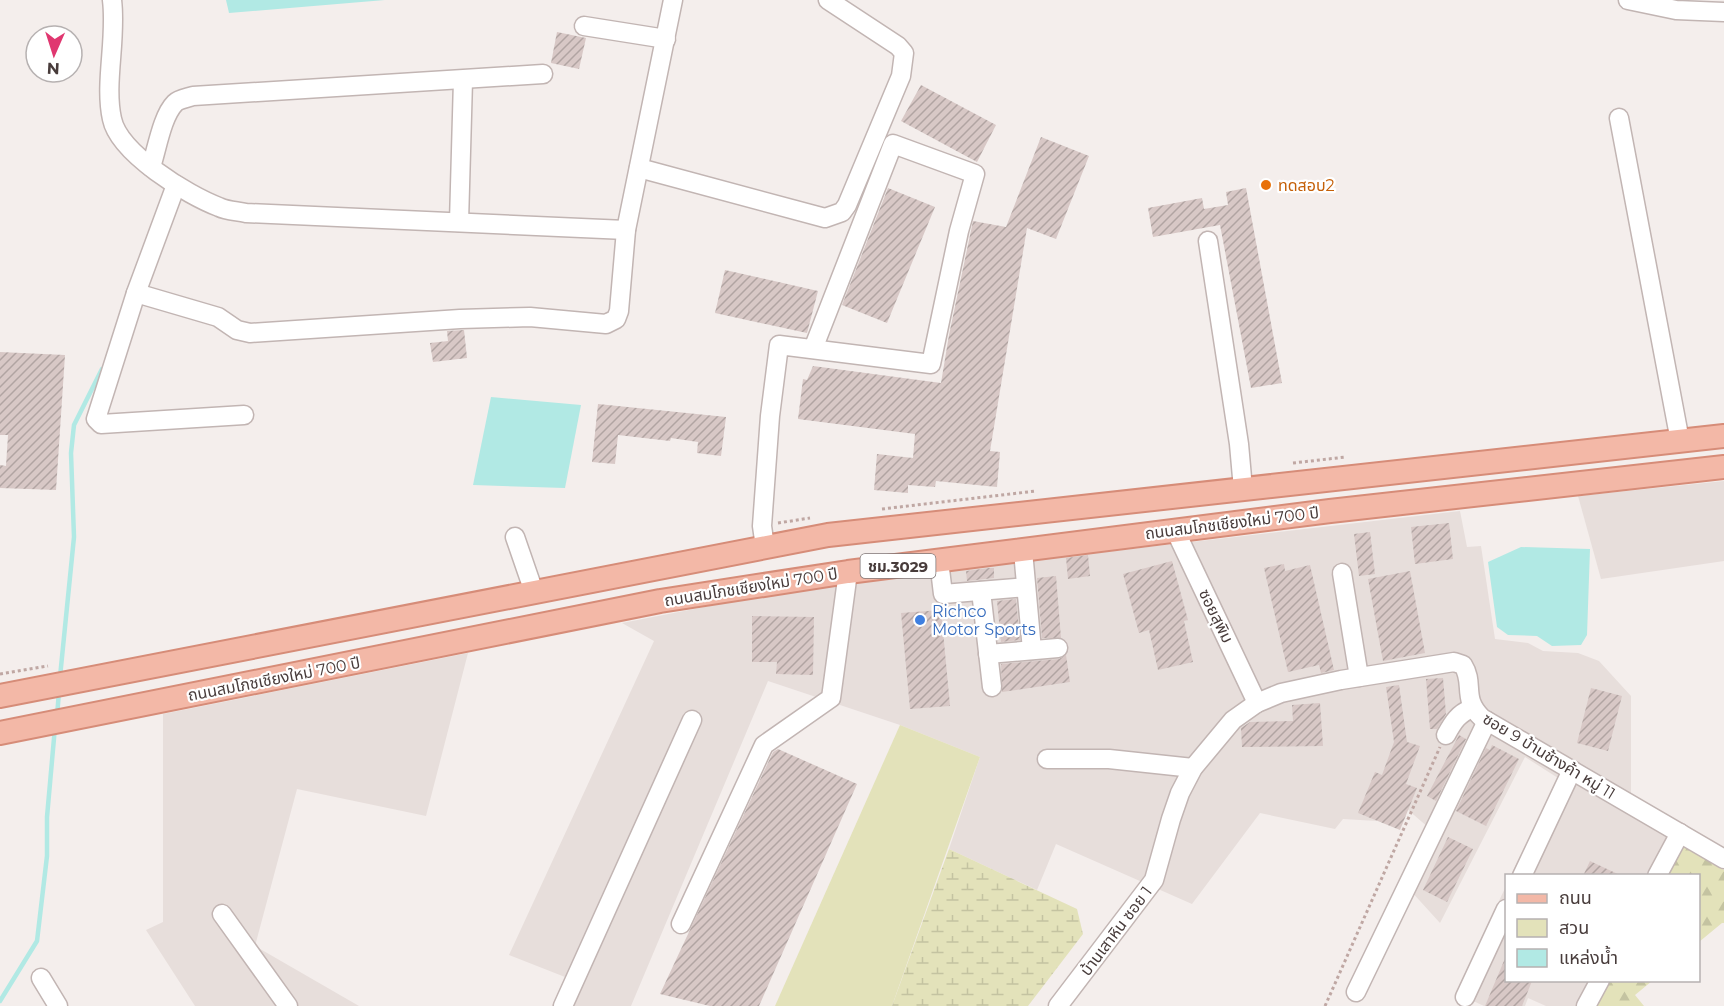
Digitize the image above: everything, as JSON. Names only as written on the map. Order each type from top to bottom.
[{"type":"main road","name":"ถนนสมโภชเชียงใหม่ 700 ปี","points":[[0,696],[29,680],[84,680],[828,535],[1724,436]]},
{"type":"main road","name":"ถนนสมโภชเชียงใหม่ 700 ปี","points":[[0,733],[660,601],[848,572],[1174,530],[1724,467]]},
{"type":"street","points":[[112,0],[114,17],[110,99],[112,120],[117,135],[129,150],[176,185],[220,208],[246,213],[626,230]]},
{"type":"street","points":[[136,293],[218,317],[237,330],[250,333],[460,319],[530,317],[606,324],[616,319],[619,311],[626,230],[673,0]]},
{"type":"street","points":[[639,168],[825,218],[842,212],[847,205],[901,76],[904,53],[898,46],[828,0]]},
{"type":"street","points":[[1628,0],[1676,10],[1724,12]]},
{"type":"street","points":[[584,26],[666,39]]},
{"type":"street","points":[[152,167],[165,122],[175,104],[193,96],[543,74]]},
{"type":"street","points":[[459,222],[463,80]]},
{"type":"street","points":[[1619,118],[1680,441]]},
{"type":"street","points":[[765,547],[762,526],[765,482],[779,345],[931,364],[959,231],[975,174],[893,144],[813,349]]},
{"type":"street","points":[[176,185],[136,293],[96,419],[101,424],[244,415]]},
{"type":"street","points":[[1208,241],[1239,444],[1243,489]]},
{"type":"street","name":"ซอยสุพิม","points":[[1174,530],[1257,702]]},
{"type":"street","points":[[515,537],[534,592]]},
{"type":"street","points":[[1023,551],[1032,650]]},
{"type":"street","points":[[939,561],[943,594],[1026,587]]},
{"type":"street","points":[[681,924],[764,745],[831,698],[848,572]]},
{"type":"street","points":[[1342,573],[1359,677]]},
{"type":"street","points":[[981,591],[992,687]]},
{"type":"street","points":[[988,654],[1058,648]]},
{"type":"street","name":"ซอย 9 บ้านช้างค้า หมู่ 11","points":[[1257,702],[1281,693],[1359,677],[1454,662],[1464,665],[1467,671],[1472,708],[1487,721],[1724,859]]},
{"type":"street","name":"บ้านเสาหิน ซอย 1","points":[[1058,1006],[1154,880],[1180,793],[1193,768],[1233,720],[1257,702]]},
{"type":"street","points":[[1446,735],[1456,717],[1472,708]]},
{"type":"street","points":[[563,1006],[692,720]]},
{"type":"street","points":[[1356,992],[1487,721]]},
{"type":"street","points":[[1047,759],[1109,759],[1193,768]]},
{"type":"street","points":[[1523,874],[1572,770]]},
{"type":"street","points":[[1658,874],[1680,833]]},
{"type":"street","points":[[1465,997],[1505,911]]},
{"type":"street","points":[[222,914],[288,1006]]},
{"type":"street","points":[[41,978],[58,1006]]},
{"type":"street","points":[[1586,1006],[1599,982]]},
{"type":"path","points":[[0,674],[29,680]]},
{"type":"path","points":[[1325,1006],[1446,735]]},
{"type":"shaded area","points":[[1724,481],[1724,561],[1601,579],[1578,496]]},
{"type":"shaded area","points":[[1460,511],[1467,547],[1481,546],[1495,639],[1528,643],[1543,651],[1578,653],[1599,661],[1631,696],[1631,793],[1626,809],[1682,845],[1667,874],[1511,874],[1558,778],[1525,757],[1440,923],[1410,890],[1435,833],[1401,804],[1377,821],[1343,819],[1335,829],[1260,813],[1192,904],[1056,844],[1037,890],[949,849],[980,757],[900,725],[768,681],[631,1006],[552,1006],[565,977],[509,955],[654,641],[622,623],[818,585]]},
{"type":"shaded area","points":[[468,653],[426,816],[297,789],[255,946],[359,1006],[195,1006],[146,930],[163,922],[163,714]]},
{"type":"shaded area","points":[[1505,888],[1505,982],[1608,982],[1595,1006],[1546,1006],[1528,998],[1525,1006],[1484,1006],[1456,993]]},
{"type":"green space","points":[[900,725],[980,757],[892,1006],[775,1006]]},
{"type":"green space","points":[[1682,845],[1724,870],[1724,923],[1700,941],[1700,874],[1667,874]]},
{"type":"green space","points":[[949,849],[1077,909],[1083,934],[1028,1006],[892,1006]]},
{"type":"green space","points":[[1608,982],[1651,982],[1635,995],[1644,1006],[1595,1006]]},
{"type":"water","points":[[226,0],[385,0],[229,13]]},
{"type":"water","points":[[491,397],[581,405],[565,488],[473,485]]},
{"type":"water","points":[[1521,547],[1590,549],[1587,635],[1581,645],[1552,646],[1537,636],[1508,635],[1497,627],[1488,562]]},
{"type":"building","points":[[557,32],[586,38],[579,69],[551,63]]},
{"type":"building","points":[[921,85],[996,125],[977,162],[901,121]]},
{"type":"building","points":[[1041,137],[1089,156],[1056,239],[1027,228],[990,451],[1000,452],[997,487],[936,481],[935,487],[908,485],[908,493],[874,490],[877,454],[913,458],[915,434],[798,419],[803,379],[807,380],[813,366],[941,383],[973,221],[1006,227]]},
{"type":"building","points":[[888,188],[935,207],[887,323],[842,305]]},
{"type":"building","points":[[1246,188],[1282,383],[1251,388],[1220,225],[1153,237],[1148,208],[1202,198],[1204,209],[1228,205],[1226,192]]},
{"type":"building","points":[[725,270],[818,291],[807,333],[715,313]]},
{"type":"building","points":[[464,330],[467,358],[433,362],[430,343],[448,341],[447,331]]},
{"type":"building","points":[[0,352],[65,355],[56,490],[0,488],[0,465],[6,466],[8,435],[0,435]]},
{"type":"building","points":[[598,404],[726,417],[721,456],[697,453],[698,442],[618,435],[615,464],[592,462]]},
{"type":"building","points":[[1449,523],[1453,559],[1415,564],[1411,527]]},
{"type":"building","points":[[1370,532],[1375,574],[1359,576],[1354,534]]},
{"type":"building","points":[[1088,555],[1090,576],[1068,579],[1066,558]]},
{"type":"building","points":[[1172,561],[1188,620],[1184,621],[1193,662],[1158,670],[1149,630],[1139,633],[1123,574]]},
{"type":"building","points":[[1284,564],[1285,571],[1310,565],[1334,670],[1321,673],[1319,665],[1288,672],[1264,568]]},
{"type":"building","points":[[994,568],[994,578],[967,581],[966,571]]},
{"type":"building","points":[[1410,571],[1425,653],[1383,661],[1368,579]]},
{"type":"building","points":[[1056,576],[1061,638],[1042,638],[1037,578]]},
{"type":"building","points":[[1016,599],[1020,640],[1001,642],[997,601]]},
{"type":"building","points":[[941,610],[950,706],[910,709],[901,613]]},
{"type":"building","points":[[752,616],[814,617],[813,675],[776,674],[777,662],[752,662]]},
{"type":"building","points":[[1066,655],[1070,682],[1002,692],[1001,664],[1059,659]]},
{"type":"building","points":[[1443,678],[1446,714],[1437,729],[1430,729],[1426,679]]},
{"type":"building","points":[[1399,685],[1407,742],[1420,746],[1406,784],[1417,788],[1400,830],[1358,813],[1375,772],[1382,775],[1394,742],[1386,687]]},
{"type":"building","points":[[1591,688],[1622,696],[1608,751],[1577,743]]},
{"type":"building","points":[[1320,703],[1323,746],[1242,747],[1241,728],[1250,722],[1293,721],[1292,705]]},
{"type":"building","points":[[1459,735],[1466,739],[1436,801],[1427,796]]},
{"type":"building","points":[[1492,745],[1519,759],[1486,826],[1456,811],[1486,748],[1490,750]]},
{"type":"building","points":[[778,749],[857,784],[759,1006],[710,1006],[660,994],[773,752]]},
{"type":"building","points":[[1448,837],[1473,849],[1447,902],[1423,890]]},
{"type":"building","points":[[1590,861],[1618,874],[1584,874]]},
{"type":"building","points":[[1505,958],[1505,982],[1532,982],[1522,1006],[1485,1006]]},
{"type":"waterway","points":[[60,677],[74,537],[71,453],[74,425],[102,369]]},
{"type":"waterway","points":[[57,716],[59,692]]},
{"type":"waterway","points":[[0,1001],[37,941],[47,856],[47,817],[55,727]]},
{"type":"place","name":"ทดสอบ2","points":[[1266,185]]},
{"type":"place","name":"Richco Motor Sports","points":[[920,620]]}]
